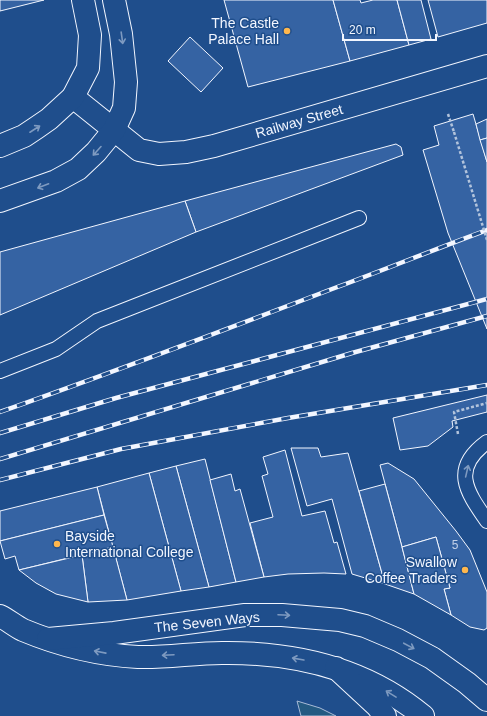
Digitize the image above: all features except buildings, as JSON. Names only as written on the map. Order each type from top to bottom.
[{"type":"main road","points":[[0,146],[24,136],[43,124],[73,98],[88,68],[90,35],[84,0]]},
{"type":"main road","points":[[0,201],[56,181],[78,169],[96,152],[114,130],[124,108],[126,82],[121,34],[114,0]]},
{"type":"main road","name":"Railway Street","points":[[73,98],[139,150],[159,154],[186,152],[221,144],[487,66]]},
{"type":"main road","name":"The Seven Ways","points":[[48,639],[114,633],[245,615],[282,615],[340,620],[365,626],[398,640],[432,658],[467,683],[487,700]]},
{"type":"main road","name":"The Seven Ways","points":[[0,616],[22,629],[48,639],[83,649],[112,655],[139,657],[222,652],[277,655],[301,659],[336,668],[379,686],[423,716]]},
{"type":"main road","points":[[336,668],[377,706],[385,716]]},
{"type":"lane","points":[[0,371],[56,349],[97,321],[359,218]]},
{"type":"lane","points":[[487,442],[478,449],[470,459],[466,470],[465,480],[469,493],[487,521]]},
{"type":"path","points":[[448,114],[487,240]]},
{"type":"path","points":[[458,434],[454,412],[487,403]]},
{"type":"shaded area","points":[[297,701],[320,708],[336,716],[301,716]]},
{"type":"railway","points":[[0,412],[166,352],[487,230]]},
{"type":"railway","points":[[0,433],[116,398],[487,299]]},
{"type":"railway","points":[[0,459],[352,353],[487,316]]},
{"type":"railway","points":[[0,480],[121,449],[288,418],[487,385]]},
{"type":"place","name":"The Castle Palace Hall","points":[[287,31]]},
{"type":"place","name":"Bayside International College","points":[[57,544]]},
{"type":"place","name":"Swallow Coffee Traders","points":[[465,570]]}]
